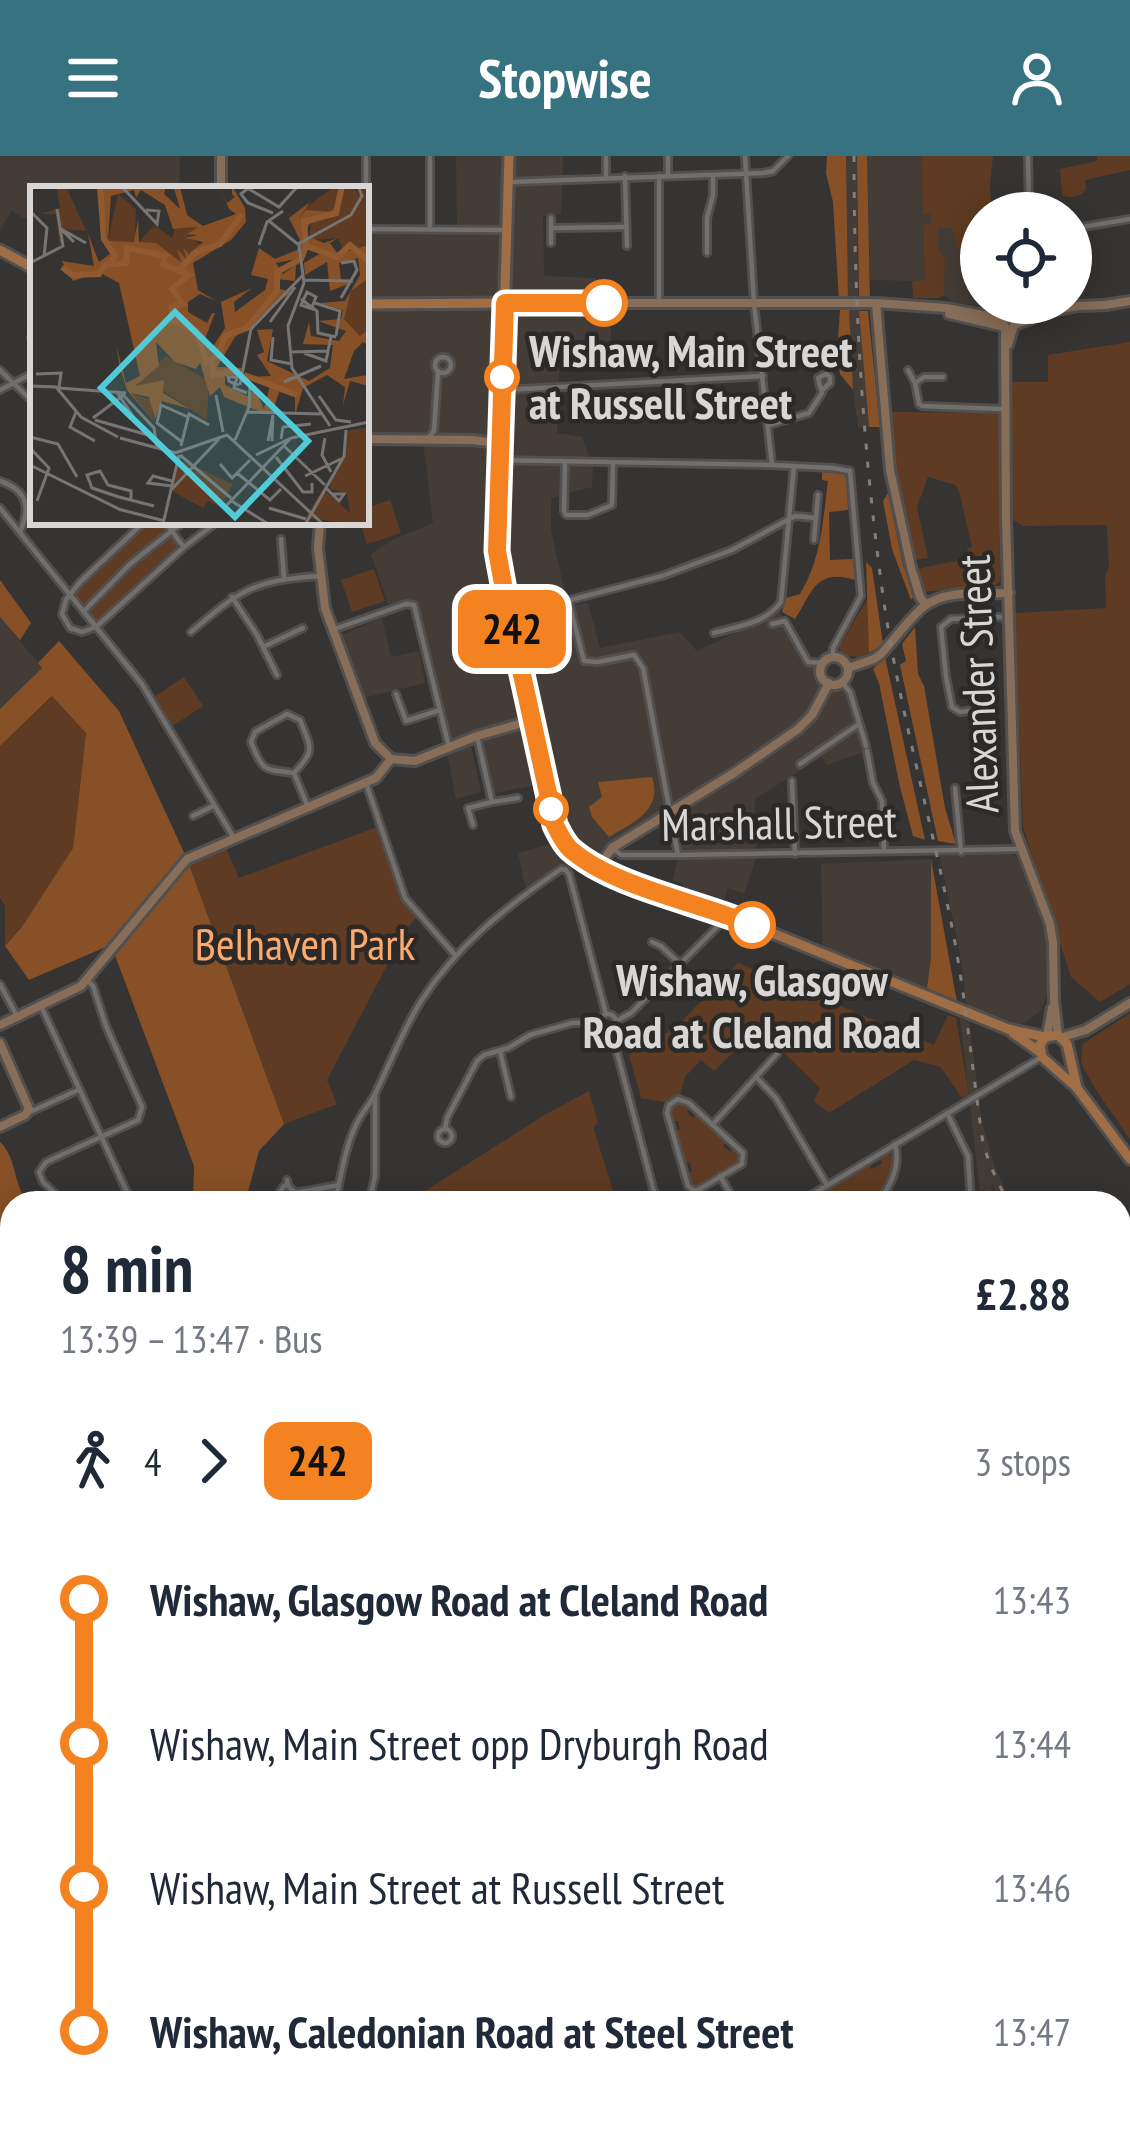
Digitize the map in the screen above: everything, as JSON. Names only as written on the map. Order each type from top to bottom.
[{"type":"main road","points":[[509,156],[497,551],[555,825],[568,848],[622,878],[1008,1030],[1053,1036],[1068,1049],[1077,1088]]},
{"type":"main road","points":[[0,250],[30,266]]},
{"type":"main road","points":[[369,304],[505,303]]},
{"type":"main road","points":[[1008,1030],[1077,1088],[1130,1159]]},
{"type":"main road","points":[[1043,1057],[1041,1042],[1053,1036]]},
{"type":"main road","points":[[1043,1057],[1060,1061],[1068,1049]]},
{"type":"street","points":[[430,156],[430,228]]},
{"type":"street","points":[[606,156],[606,177]]},
{"type":"street","points":[[668,156],[668,176]]},
{"type":"street","points":[[745,156],[754,303],[772,465]]},
{"type":"street","points":[[509,182],[746,174],[773,171],[788,156]]},
{"type":"street","points":[[1028,156],[1029,192]]},
{"type":"street","points":[[706,253],[713,175]]},
{"type":"street","points":[[626,176],[627,246]]},
{"type":"street","points":[[658,304],[659,176]]},
{"type":"street","points":[[551,218],[551,243]]},
{"type":"street","points":[[1092,225],[1130,219]]},
{"type":"street","points":[[552,228],[626,227]]},
{"type":"street","points":[[369,230],[507,230]]},
{"type":"street","points":[[1092,306],[1130,301]]},
{"type":"street","points":[[505,303],[876,303],[960,314]]},
{"type":"street","points":[[876,303],[890,470],[911,567],[926,604]]},
{"type":"street","name":"Alexander Street","points":[[1009,324],[1004,358],[1015,831],[1050,924],[1055,962],[1053,1036]]},
{"type":"street","points":[[0,370],[30,399]]},
{"type":"street","points":[[908,370],[922,406],[1005,409]]},
{"type":"street","points":[[424,439],[434,431],[437,371]]},
{"type":"street","points":[[0,390],[30,375]]},
{"type":"street","points":[[501,390],[763,376]]},
{"type":"street","points":[[915,383],[924,377],[943,377]]},
{"type":"street","points":[[767,426],[809,413],[822,390]]},
{"type":"street","points":[[434,431],[449,440]]},
{"type":"street","points":[[369,439],[490,442],[500,455],[565,460],[850,471],[861,596],[832,647],[833,657]]},
{"type":"street","points":[[565,460],[566,515],[588,515],[611,505],[613,461]]},
{"type":"street","points":[[714,633],[742,628],[777,609],[781,602],[794,466]]},
{"type":"street","points":[[0,481],[24,494],[27,508],[20,532]]},
{"type":"street","points":[[814,540],[818,495]]},
{"type":"street","points":[[0,508],[142,684],[234,838]]},
{"type":"street","points":[[509,616],[662,576],[714,558],[795,516],[816,518]]},
{"type":"street","points":[[141,525],[70,594],[63,607],[64,620],[77,631],[96,628],[214,525]]},
{"type":"street","points":[[167,525],[184,547]]},
{"type":"street","points":[[84,612],[130,564],[179,525]]},
{"type":"street","points":[[320,525],[320,576],[332,631],[375,743],[392,759],[415,761],[533,719]]},
{"type":"street","points":[[281,539],[284,578]]},
{"type":"street","points":[[191,632],[232,597],[284,578],[320,576]]},
{"type":"street","points":[[848,668],[874,659],[936,599],[1009,593]]},
{"type":"street","points":[[977,594],[978,617]]},
{"type":"street","points":[[232,597],[277,675]]},
{"type":"street","points":[[569,602],[584,661],[634,655],[640,661],[678,855]]},
{"type":"street","points":[[332,631],[414,605],[449,747]]},
{"type":"street","points":[[993,708],[956,711],[952,707],[941,627],[951,619],[1000,617]]},
{"type":"street","points":[[772,624],[785,621],[808,662],[841,659],[848,668],[847,676],[842,682],[829,683]]},
{"type":"street","points":[[262,647],[303,628]]},
{"type":"street","points":[[823,663],[821,673],[829,683]]},
{"type":"street","points":[[842,682],[850,692],[882,801],[884,852]]},
{"type":"street","points":[[599,866],[612,848],[806,723],[829,683]]},
{"type":"street","points":[[396,694],[406,721],[440,710]]},
{"type":"street","points":[[287,714],[300,719],[311,748],[293,773],[267,770],[251,742],[255,732],[287,714]]},
{"type":"street","points":[[800,764],[859,724]]},
{"type":"street","points":[[477,736],[492,802]]},
{"type":"street","points":[[0,1025],[87,980],[182,863],[366,783],[381,775],[392,759]]},
{"type":"street","points":[[293,773],[308,807]]},
{"type":"street","points":[[792,781],[795,854]]},
{"type":"street","points":[[366,783],[405,898],[455,955]]},
{"type":"street","points":[[955,788],[961,852]]},
{"type":"street","points":[[472,825],[468,808],[518,798]]},
{"type":"street","points":[[193,816],[213,806]]},
{"type":"street","name":"Marshall Street","points":[[612,848],[621,855],[1021,849]]},
{"type":"street","points":[[338,1191],[356,1123],[375,1095],[410,1020],[455,955],[506,907],[561,869],[566,870],[606,1014]]},
{"type":"street","points":[[653,1191],[611,1030],[728,916]]},
{"type":"street","points":[[652,941],[680,964]]},
{"type":"street","points":[[52,1191],[39,1172],[46,1162],[138,1120],[141,1101],[87,980]]},
{"type":"street","points":[[0,984],[18,1016]]},
{"type":"street","points":[[1068,1049],[1086,1030],[1130,1003]]},
{"type":"street","points":[[41,1006],[127,1191]]},
{"type":"street","points":[[606,1014],[616,1021]]},
{"type":"street","points":[[445,1129],[484,1055],[530,1035],[572,1023],[599,1022],[606,1014]]},
{"type":"street","points":[[599,1022],[603,1029],[611,1030]]},
{"type":"street","points":[[1053,1036],[1086,1030]]},
{"type":"street","points":[[0,1043],[28,1113]]},
{"type":"street","points":[[500,1051],[512,1097]]},
{"type":"street","points":[[713,1124],[777,1054]]},
{"type":"street","points":[[817,1191],[1043,1057]]},
{"type":"street","points":[[756,1077],[776,1098],[827,1185]]},
{"type":"street","points":[[0,1127],[80,1089]]},
{"type":"street","points":[[372,1191],[375,1095]]},
{"type":"street","points":[[683,1100],[743,1153],[742,1164],[720,1176],[698,1190],[688,1186],[667,1107],[674,1101],[683,1100]]},
{"type":"street","points":[[947,1113],[968,1156],[970,1191]]},
{"type":"street","points":[[884,1191],[896,1167],[895,1144]]},
{"type":"street","points":[[720,1176],[729,1191]]},
{"type":"street","points":[[307,1191],[339,1185]]},
{"type":"shaded area","points":[[0,156],[180,156],[179,186],[30,186],[30,221],[11,211],[0,231]]},
{"type":"shaded area","points":[[456,156],[563,156],[561,214],[543,216],[544,276],[596,278],[596,296],[611,309],[611,350],[560,351],[557,433],[582,437],[593,467],[592,487],[551,498],[551,530],[568,606],[588,603],[600,648],[679,632],[697,651],[779,612],[808,661],[823,663],[824,679],[832,684],[842,682],[850,692],[867,751],[827,765],[822,757],[755,799],[757,855],[744,894],[728,888],[720,912],[679,899],[684,884],[673,880],[678,855],[670,811],[612,848],[599,867],[580,856],[526,891],[518,853],[561,838],[546,783],[495,793],[484,744],[471,747],[481,792],[456,799],[417,601],[388,604],[371,554],[433,523],[423,440],[369,440],[369,233],[457,232]]},
{"type":"shaded area","points":[[827,156],[846,156],[848,301],[839,301]]},
{"type":"shaded area","points":[[846,156],[857,156],[858,291],[869,427],[858,428],[847,275]]},
{"type":"shaded area","points":[[857,156],[867,156],[870,300],[859,299]]},
{"type":"shaded area","points":[[867,156],[921,156],[923,213],[931,214],[931,225],[923,226],[925,281],[870,280]]},
{"type":"shaded area","points":[[938,227],[952,227],[956,249],[960,249],[960,303],[944,295],[945,256],[938,251]]},
{"type":"shaded area","points":[[849,309],[853,390],[840,374],[837,354],[840,310]]},
{"type":"shaded area","points":[[859,311],[868,311],[880,427],[869,427]]},
{"type":"shaded area","points":[[822,472],[843,473],[847,479],[848,510],[829,512],[830,560],[853,559],[855,580],[832,577],[817,584],[795,619],[782,612],[786,598],[800,594],[817,554],[828,481],[822,480]]},
{"type":"shaded area","points":[[888,493],[914,596],[911,600],[892,549],[883,501]]},
{"type":"shaded area","points":[[866,562],[872,568],[883,644],[869,653]]},
{"type":"shaded area","points":[[0,580],[31,623],[20,640],[0,617]]},
{"type":"shaded area","points":[[0,617],[42,668],[0,709]]},
{"type":"shaded area","points":[[382,618],[391,657],[419,651],[425,683],[363,698],[341,635]]},
{"type":"shaded area","points":[[915,627],[918,674],[956,844],[938,841],[900,665],[906,661],[902,644]]},
{"type":"shaded area","points":[[59,641],[119,711],[187,859],[284,1124],[259,1151],[248,1191],[193,1191],[194,1166],[113,950],[108,946],[29,980],[5,946],[73,848],[86,733],[52,696],[0,746],[0,709],[42,668],[38,663]]},
{"type":"shaded area","points":[[885,657],[925,840],[913,836],[873,669]]},
{"type":"shaded area","points":[[652,777],[650,807],[609,837],[589,807],[602,797],[598,782]]},
{"type":"shaded area","points":[[939,853],[1017,857],[1050,943],[1046,998],[1041,1010],[1024,1023],[967,1006]]},
{"type":"shaded area","points":[[931,859],[931,957],[925,996],[823,954],[821,864]]},
{"type":"shaded area","points":[[931,859],[957,1002],[927,988]]},
{"type":"shaded area","points":[[960,1018],[969,1022],[982,1122],[1006,1191],[995,1191],[991,1183],[992,1191],[980,1191]]},
{"type":"shaded area","points":[[0,1142],[22,1191],[0,1191]]},
{"type":"green space","points":[[921,156],[993,156],[990,192],[960,192],[960,249],[956,249],[952,228],[938,228],[938,251],[945,256],[944,295],[939,298],[913,298],[912,281],[925,280],[923,225],[931,224],[931,214],[923,214]]},
{"type":"green space","points":[[1097,156],[1130,156],[1130,170],[1085,180],[1082,192],[1062,192],[1060,169],[1097,161]]},
{"type":"green space","points":[[1130,342],[1130,984],[1100,1002],[1071,977],[1023,827],[1015,613],[1106,608],[1107,525],[1023,526],[1013,520],[1011,382],[1048,382],[1048,355]]},
{"type":"green space","points":[[890,412],[999,413],[1000,581],[996,585],[923,592],[918,569],[968,558],[967,549],[972,547],[959,491],[955,485],[928,477],[917,507],[928,558],[914,560],[893,470]]},
{"type":"green space","points":[[390,500],[401,533],[367,544],[361,525],[369,525],[369,507]]},
{"type":"green space","points":[[144,525],[164,525],[169,531],[85,607],[74,593]]},
{"type":"green space","points":[[171,534],[181,546],[98,623],[88,611],[131,566]]},
{"type":"green space","points":[[374,569],[385,601],[352,612],[341,580]]},
{"type":"green space","points":[[868,598],[869,653],[844,655],[840,645]]},
{"type":"green space","points":[[184,677],[203,706],[168,729],[151,699]]},
{"type":"green space","points":[[53,696],[86,732],[73,848],[22,928],[5,946],[5,906],[0,898],[0,746]]},
{"type":"green space","name":"Belhaven Park","points":[[380,826],[405,898],[419,914],[405,931],[327,1080],[337,1104],[284,1124],[187,859],[224,843],[239,878]]},
{"type":"green space","points":[[738,963],[934,1045],[948,1015],[956,1018],[969,1094],[962,1098],[941,1067],[914,1060],[829,1113],[814,1101],[820,1088],[762,1024],[714,1071],[701,1060],[685,1077],[680,1095],[665,1102],[641,1098],[629,1054],[676,1027]]},
{"type":"green space","points":[[1130,1013],[1130,1139],[1081,1063],[1083,1044]]},
{"type":"green space","points":[[589,1091],[598,1123],[594,1130],[613,1191],[425,1191]]},
{"type":"green space","points":[[678,1101],[690,1107],[687,1112],[693,1118],[697,1114],[727,1141],[723,1146],[730,1151],[734,1147],[743,1156],[697,1187],[690,1183],[690,1163],[685,1163],[675,1131],[680,1129],[678,1121],[672,1121],[669,1109]]},
{"type":"green space","points":[[888,1154],[894,1158],[882,1191],[826,1191],[869,1165],[872,1169],[882,1163],[880,1159]]},
{"type":"railway","points":[[854,156],[861,380],[884,603],[955,943],[983,1143],[1002,1191]]},
{"type":"bus line","name":"242","points":[[604,303],[505,303],[497,551],[555,825],[568,848],[586,860],[622,878],[752,925]]},
{"type":"place","name":"Wishaw, Main Street at Russell Street","points":[[502,377]]},
{"type":"place","name":"Wishaw, Glasgow Road at Cleland Road","points":[[752,925]]}]
